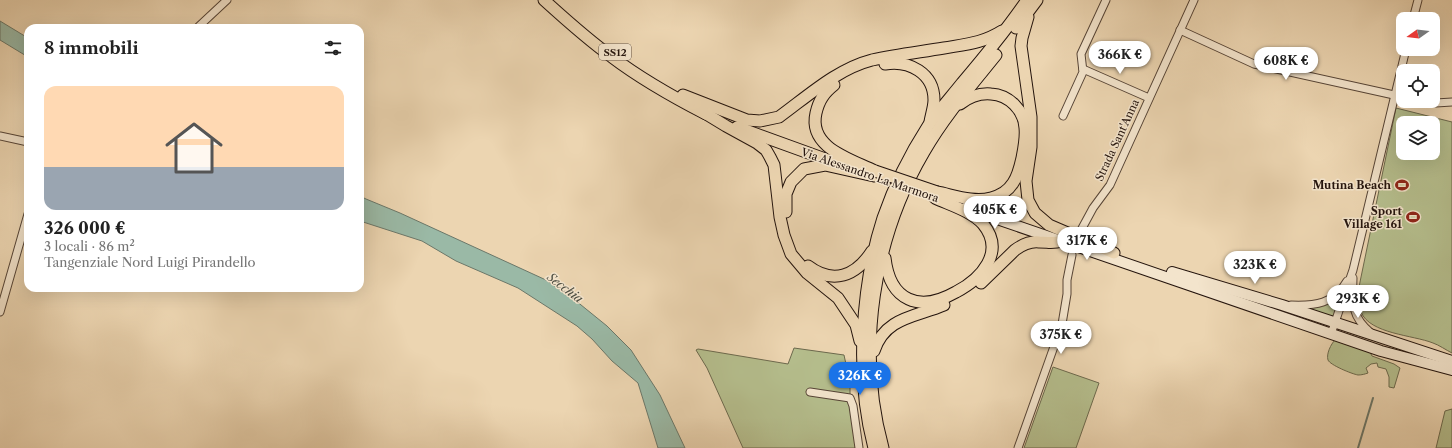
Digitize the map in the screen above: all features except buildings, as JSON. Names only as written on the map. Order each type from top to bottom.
[{"type":"main road","name":"Via Alessandro La Marmora","points":[[544,0],[611,57],[643,78],[720,121],[936,195],[1169,271],[1282,305],[1452,361]]},
{"type":"main road","name":"Via Alessandro La Marmora","points":[[553,0],[585,29],[614,52],[639,69],[683,95],[747,125],[874,174]]},
{"type":"main road","points":[[936,195],[977,218],[983,225],[990,239],[991,255],[982,274],[973,282],[951,295],[931,302],[918,303],[907,299],[890,282],[880,248],[883,218],[905,166],[929,125],[1008,28],[1032,3]]},
{"type":"main road","points":[[874,448],[865,400],[867,362],[866,306],[872,264],[924,151],[1032,3]]},
{"type":"main road","points":[[1032,3],[1021,46],[1031,117],[1031,147],[1026,181],[1028,200],[1035,213],[1048,226],[1114,253]]},
{"type":"main road","points":[[683,95],[747,120],[760,121],[771,119],[779,117],[833,78],[857,65],[900,55],[982,42],[992,38],[1008,28]]},
{"type":"main road","points":[[874,174],[832,150],[825,145],[819,137],[815,117],[818,103],[826,91],[843,79],[873,67],[894,63],[912,66],[928,80],[933,90],[934,101],[929,125]]},
{"type":"main road","points":[[936,195],[979,200],[989,199],[1004,193],[1013,184],[1019,169],[1024,148],[1025,128],[1021,114],[1006,98],[996,94],[982,94],[963,102],[951,112]]},
{"type":"main road","points":[[698,109],[757,143],[766,150],[770,157],[774,165],[780,217],[784,235],[791,254],[807,273],[838,298],[856,325],[867,362],[883,448]]},
{"type":"main road","points":[[874,174],[825,165],[804,169],[791,182],[786,194],[786,208],[789,227],[799,256],[806,265],[816,272],[826,276],[848,274],[857,269],[880,248]]},
{"type":"main road","name":"Via Alessandro La Marmora","points":[[936,195],[1062,241],[1331,334],[1408,359],[1452,370]]},
{"type":"main road","points":[[867,362],[883,332],[894,323],[947,304],[966,295],[1021,246],[1034,242],[1054,244],[1062,241]]},
{"type":"street","points":[[201,24],[227,0]]},
{"type":"street","points":[[1063,116],[1082,73],[1083,68],[1081,54],[1106,0]]},
{"type":"street","name":"Strada Sant'Anna","points":[[1080,232],[1093,208],[1110,185],[1194,0]]},
{"type":"street","points":[[1415,12],[1418,0]]},
{"type":"street","points":[[1180,30],[1254,64],[1394,95]]},
{"type":"street","points":[[1331,334],[1353,270],[1404,56]]},
{"type":"street","name":"Strada Sant'Anna","points":[[1083,68],[1149,98]]},
{"type":"street","points":[[1440,103],[1452,102]]},
{"type":"street","points":[[0,136],[24,141]]},
{"type":"street","points":[[0,312],[24,228]]},
{"type":"street","points":[[1018,448],[1062,324],[1066,300],[1067,280],[1072,255]]},
{"type":"street","points":[[1282,305],[1314,305],[1326,302],[1344,286],[1353,270]]},
{"type":"street","points":[[1353,270],[1352,303],[1354,310],[1360,322],[1375,336]]},
{"type":"street","points":[[810,392],[850,398],[854,406],[859,448]]},
{"type":"green space","name":"Sport Village 161","points":[[1396,108],[1428,116],[1396,116],[1396,160],[1440,160],[1440,119],[1452,122],[1452,353],[1425,340],[1393,333],[1373,325],[1361,312],[1358,294]]},
{"type":"green space","points":[[1338,296],[1340,297],[1333,318],[1307,308],[1319,306]]},
{"type":"green space","points":[[1335,340],[1369,350],[1372,356],[1394,364],[1400,368],[1394,388],[1389,387],[1389,377],[1386,369],[1378,367],[1377,363],[1371,364],[1366,368],[1368,373],[1358,375],[1342,369],[1330,362],[1328,360],[1328,352]]},
{"type":"green space","points":[[794,348],[844,355],[850,383],[850,407],[856,448],[743,448],[707,368],[696,350],[698,349],[788,364]]},
{"type":"green space","points":[[1053,367],[1099,383],[1076,448],[1024,448]]},
{"type":"green space","points":[[1452,409],[1452,448],[1436,448],[1445,411]]},
{"type":"shaded area","points":[[0,21],[24,36],[24,55],[0,40]]},
{"type":"shaded area","points":[[364,198],[546,280],[570,296],[607,326],[631,350],[660,395],[685,448],[658,448],[638,383],[612,361],[592,339],[577,326],[518,288],[456,261],[422,241],[364,222]]},
{"type":"waterway","points":[[1358,448],[1373,398]]},
{"type":"place","name":"Mutina Beach","points":[[1402,185]]},
{"type":"place","name":"Sport Village 161","points":[[1413,217]]},
{"type":"water label","name":"Secchia","points":[[565,288]]}]
